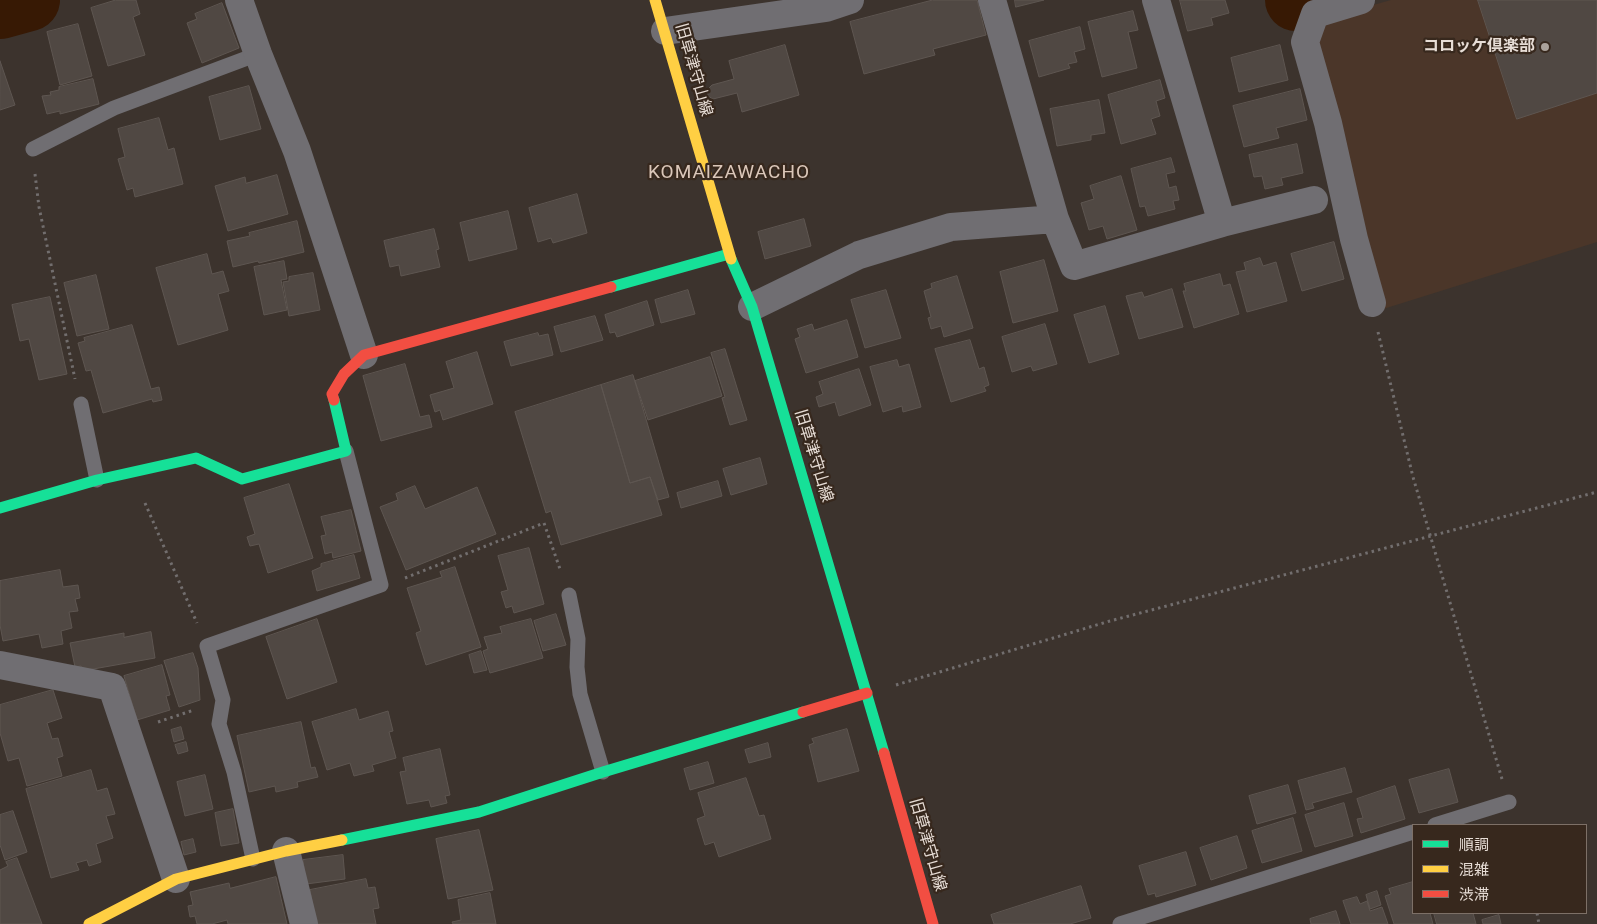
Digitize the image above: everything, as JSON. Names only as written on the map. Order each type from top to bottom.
[{"type":"street","points":[[239,0],[258,54],[297,151],[364,355]]},
{"type":"street","name":"旧草津守山線","points":[[655,0],[729,254],[752,307],[933,924]]},
{"type":"street","points":[[665,31],[826,8],[850,0]]},
{"type":"street","points":[[992,0],[1055,219],[1074,266],[1222,223],[1314,200]]},
{"type":"street","points":[[1156,0],[1222,223]]},
{"type":"street","points":[[1361,0],[1315,14],[1305,42],[1328,123],[1354,239],[1372,303]]},
{"type":"street","points":[[752,307],[859,255],[951,227],[1055,219]]},
{"type":"street","points":[[0,508],[97,480],[196,458],[242,479],[346,451],[332,394],[344,374],[364,355],[729,254]]},
{"type":"street","points":[[0,664],[112,687],[176,879]]},
{"type":"street","points":[[89,924],[176,879],[286,851],[479,812],[603,772],[867,694]]},
{"type":"street","points":[[286,851],[304,924]]},
{"type":"lane","points":[[33,149],[114,108],[258,54]]},
{"type":"lane","points":[[81,404],[97,480]]},
{"type":"lane","points":[[253,859],[234,772],[219,724],[224,700],[207,646],[381,585],[346,451]]},
{"type":"lane","points":[[569,595],[578,639],[577,667],[580,694],[603,772]]},
{"type":"lane","points":[[1438,824],[1509,802]]},
{"type":"lane","points":[[1120,924],[1412,832]]},
{"type":"path","points":[[33,149],[39,207],[81,404]]},
{"type":"path","points":[[1372,303],[1403,440],[1509,802]]},
{"type":"path","points":[[132,472],[207,646]]},
{"type":"path","points":[[867,694],[1110,621],[1597,492]]},
{"type":"path","points":[[381,585],[392,583],[544,523],[569,595]]},
{"type":"path","points":[[127,732],[224,700]]},
{"type":"shaded area","points":[[1391,0],[1597,0],[1597,242],[1380,310],[1318,41],[1327,18]]},
{"type":"building","points":[[116,0],[136,0],[140,14],[133,17],[145,55],[108,66],[91,8]]},
{"type":"building","points":[[933,0],[977,0],[986,35],[933,49],[935,55],[864,74],[850,22]]},
{"type":"building","points":[[1015,0],[1044,0],[1016,7]]},
{"type":"building","points":[[1180,0],[1225,0],[1229,13],[1211,18],[1213,25],[1188,31]]},
{"type":"building","name":"コロッケ倶楽部","points":[[1478,0],[1597,0],[1597,93],[1517,119]]},
{"type":"building","points":[[222,3],[239,48],[202,63],[187,23],[197,19],[195,14]]},
{"type":"building","points":[[1133,11],[1138,30],[1128,32],[1137,68],[1102,77],[1088,22]]},
{"type":"building","points":[[78,24],[92,76],[60,85],[47,32]]},
{"type":"building","points":[[1080,27],[1085,49],[1074,52],[1077,62],[1068,64],[1070,68],[1039,77],[1029,41]]},
{"type":"building","points":[[785,45],[799,95],[742,112],[737,93],[713,99],[708,96],[707,90],[712,85],[734,79],[729,61]]},
{"type":"building","points":[[1280,45],[1288,80],[1239,92],[1231,58]]},
{"type":"building","points":[[0,61],[15,105],[0,110]]},
{"type":"building","points":[[93,79],[99,104],[60,114],[60,111],[47,114],[42,96],[51,95],[50,92],[59,90],[59,87]]},
{"type":"building","points":[[1160,80],[1165,98],[1156,101],[1160,116],[1151,119],[1156,134],[1121,144],[1108,95]]},
{"type":"building","points":[[249,86],[261,129],[220,140],[209,97]]},
{"type":"building","points":[[1300,89],[1307,120],[1276,128],[1279,138],[1244,147],[1233,106]]},
{"type":"building","points":[[1099,100],[1105,133],[1091,135],[1091,140],[1057,146],[1050,109]]},
{"type":"building","points":[[159,118],[168,150],[174,148],[183,184],[135,197],[133,188],[127,190],[118,159],[125,157],[118,129]]},
{"type":"building","points":[[1297,144],[1303,173],[1281,178],[1283,185],[1265,189],[1262,176],[1254,177],[1249,155]]},
{"type":"building","points":[[1171,158],[1175,172],[1166,174],[1169,188],[1176,186],[1179,200],[1173,201],[1175,209],[1148,216],[1145,206],[1140,207],[1131,169]]},
{"type":"building","points":[[277,175],[288,214],[228,231],[215,186],[245,177],[246,183]]},
{"type":"building","points":[[1121,176],[1137,230],[1107,239],[1103,226],[1089,230],[1081,203],[1094,199],[1090,186]]},
{"type":"building","points":[[577,194],[587,233],[553,243],[551,238],[538,242],[529,208]]},
{"type":"building","points":[[508,211],[517,249],[469,261],[460,223]]},
{"type":"building","points":[[804,219],[811,246],[765,259],[758,232]]},
{"type":"building","points":[[297,221],[304,252],[233,267],[227,241],[250,236],[249,233]]},
{"type":"building","points":[[434,229],[439,249],[436,250],[440,267],[401,276],[399,265],[390,267],[384,241]]},
{"type":"building","points":[[1334,242],[1344,279],[1302,291],[1291,254]]},
{"type":"building","points":[[207,254],[212,274],[223,271],[229,291],[218,294],[228,330],[178,345],[156,268]]},
{"type":"building","points":[[1260,258],[1263,266],[1276,262],[1287,301],[1247,312],[1236,272],[1246,270],[1244,263]]},
{"type":"building","points":[[1044,260],[1058,311],[1013,323],[1000,272]]},
{"type":"building","points":[[284,261],[287,279],[281,280],[287,310],[264,315],[254,267]]},
{"type":"building","points":[[313,273],[320,310],[289,316],[283,282],[289,281],[289,277]]},
{"type":"building","points":[[1220,274],[1223,286],[1230,284],[1239,314],[1194,328],[1183,291],[1186,291],[1184,284]]},
{"type":"building","points":[[96,275],[109,329],[77,336],[64,283]]},
{"type":"building","points":[[957,276],[973,328],[944,337],[941,326],[931,329],[928,318],[931,317],[924,291],[932,288],[931,284]]},
{"type":"building","points":[[1172,289],[1183,327],[1139,339],[1126,296],[1142,292],[1144,297]]},
{"type":"building","points":[[688,290],[695,314],[661,323],[655,300]]},
{"type":"building","points":[[886,290],[901,338],[865,348],[851,300]]},
{"type":"building","points":[[50,297],[67,374],[39,380],[29,339],[20,341],[12,305]]},
{"type":"building","points":[[647,301],[654,325],[617,337],[615,332],[610,333],[605,315]]},
{"type":"building","points":[[1105,306],[1119,354],[1089,363],[1074,315]]},
{"type":"building","points":[[595,316],[603,340],[561,352],[554,327]]},
{"type":"building","points":[[847,320],[858,357],[806,373],[795,339],[800,337],[797,329],[812,324],[814,330]]},
{"type":"building","points":[[1045,324],[1057,364],[1033,371],[1031,366],[1012,372],[1002,337]]},
{"type":"building","points":[[132,325],[151,389],[159,387],[162,400],[153,402],[152,399],[103,413],[91,370],[86,371],[78,343],[85,341],[84,338]]},
{"type":"building","points":[[538,333],[539,336],[548,334],[553,355],[511,366],[504,342]]},
{"type":"building","points":[[970,340],[979,369],[984,367],[989,385],[984,387],[986,391],[951,402],[935,349]]},
{"type":"building","points":[[725,349],[747,420],[730,425],[722,398],[725,397],[711,353]]},
{"type":"building","points":[[477,352],[493,404],[443,420],[440,410],[435,412],[430,395],[454,388],[446,362]]},
{"type":"building","points":[[710,357],[722,396],[648,420],[635,381]]},
{"type":"building","points":[[897,360],[899,367],[909,364],[921,407],[903,412],[902,406],[883,412],[870,367]]},
{"type":"building","points":[[405,364],[420,417],[429,415],[432,427],[381,441],[363,376]]},
{"type":"building","points":[[859,369],[871,405],[839,416],[835,402],[819,407],[816,397],[823,394],[819,382]]},
{"type":"building","points":[[633,375],[669,497],[658,500],[650,477],[630,483],[601,385]]},
{"type":"building","points":[[601,385],[630,483],[650,477],[662,515],[561,545],[551,511],[546,513],[515,412]]},
{"type":"building","points":[[760,458],[767,484],[731,495],[723,469]]},
{"type":"building","points":[[718,481],[722,496],[681,508],[677,493]]},
{"type":"building","points":[[289,484],[313,558],[268,573],[259,544],[250,546],[247,537],[255,534],[244,498]]},
{"type":"building","points":[[415,486],[425,509],[477,487],[496,534],[406,570],[380,507],[398,500],[396,494]]},
{"type":"building","points":[[351,510],[361,551],[333,558],[332,552],[325,554],[321,536],[326,535],[321,517]]},
{"type":"building","points":[[529,548],[544,604],[514,613],[512,606],[506,608],[501,592],[508,590],[498,556]]},
{"type":"building","points":[[354,555],[360,578],[317,591],[312,571],[321,567],[321,564]]},
{"type":"building","points":[[455,567],[481,647],[426,665],[416,633],[421,631],[407,588],[442,577],[440,572]]},
{"type":"building","points":[[60,570],[63,587],[78,585],[80,598],[75,599],[78,611],[69,612],[72,628],[61,631],[63,644],[42,648],[39,634],[3,641],[0,625],[0,581]]},
{"type":"building","points":[[556,614],[566,645],[543,651],[534,621]]},
{"type":"building","points":[[317,619],[337,682],[287,699],[266,637]]},
{"type":"building","points":[[531,619],[543,658],[490,673],[483,651],[488,649],[484,637],[502,633],[500,627]]},
{"type":"building","points":[[151,632],[155,658],[82,671],[81,666],[75,667],[70,643],[124,633],[124,637]]},
{"type":"building","points":[[481,651],[487,670],[474,673],[469,655]]},
{"type":"building","points":[[193,653],[198,668],[200,700],[179,707],[164,661]]},
{"type":"building","points":[[162,665],[170,695],[166,696],[170,710],[137,720],[124,676]]},
{"type":"building","points":[[53,690],[62,718],[47,723],[52,739],[58,738],[63,756],[57,758],[62,776],[27,786],[19,758],[8,761],[0,733],[0,705]]},
{"type":"building","points":[[356,709],[359,720],[388,711],[393,731],[389,732],[396,758],[372,765],[374,771],[354,776],[350,763],[327,770],[312,722]]},
{"type":"building","points":[[301,722],[311,768],[315,767],[318,777],[297,782],[298,787],[276,792],[275,786],[249,792],[237,736]]},
{"type":"building","points":[[181,727],[184,739],[174,742],[171,730]]},
{"type":"building","points":[[847,729],[859,771],[818,782],[809,745],[814,743],[812,739]]},
{"type":"building","points":[[186,742],[188,751],[178,754],[175,745]]},
{"type":"building","points":[[768,743],[771,757],[749,763],[745,750]]},
{"type":"building","points":[[440,749],[450,795],[445,796],[447,803],[431,807],[429,800],[407,804],[400,772],[406,771],[403,758]]},
{"type":"building","points":[[708,762],[714,783],[690,790],[684,769]]},
{"type":"building","points":[[1345,768],[1352,792],[1312,803],[1314,808],[1306,810],[1298,781]]},
{"type":"building","points":[[1449,769],[1458,802],[1419,813],[1409,780]]},
{"type":"building","points":[[91,770],[97,791],[107,788],[115,814],[106,816],[113,838],[96,844],[101,862],[89,866],[87,860],[76,863],[79,870],[51,878],[26,789]]},
{"type":"building","points":[[205,775],[213,809],[185,816],[177,782]]},
{"type":"building","points":[[746,778],[759,816],[764,815],[771,839],[719,857],[714,842],[705,845],[697,819],[705,816],[698,793]]},
{"type":"building","points":[[1288,785],[1296,813],[1257,824],[1249,796]]},
{"type":"building","points":[[1395,786],[1405,819],[1361,833],[1357,819],[1363,818],[1357,799]]},
{"type":"building","points":[[1344,803],[1353,836],[1315,847],[1305,815]]},
{"type":"building","points":[[233,809],[239,843],[221,846],[215,813]]},
{"type":"building","points":[[13,811],[27,852],[5,860],[0,845],[0,815]]},
{"type":"building","points":[[1293,818],[1302,851],[1262,863],[1252,831]]},
{"type":"building","points":[[479,830],[493,890],[448,899],[436,839]]},
{"type":"building","points":[[1237,836],[1247,868],[1211,880],[1200,848]]},
{"type":"building","points":[[193,839],[196,852],[184,855],[181,842]]},
{"type":"building","points":[[1186,852],[1196,885],[1156,897],[1155,893],[1148,895],[1139,866]]},
{"type":"building","points":[[343,855],[345,879],[306,884],[303,860]]},
{"type":"building","points":[[17,858],[42,924],[0,924],[0,870],[8,866],[6,862]]},
{"type":"building","points":[[276,877],[287,924],[228,924],[227,920],[212,924],[197,924],[195,916],[190,917],[188,906],[193,905],[190,892],[229,883],[230,888]]},
{"type":"building","points":[[366,879],[368,888],[375,887],[379,908],[373,909],[376,924],[316,924],[310,890]]},
{"type":"building","points":[[1412,882],[1412,914],[1430,914],[1433,924],[1394,924],[1385,896],[1391,894],[1389,889]]},
{"type":"building","points":[[1081,886],[1091,918],[1070,924],[994,924],[991,915]]},
{"type":"building","points":[[1377,891],[1381,905],[1370,909],[1366,895]]},
{"type":"building","points":[[490,893],[496,924],[453,924],[452,922],[461,920],[458,900]]},
{"type":"building","points":[[1357,897],[1360,904],[1367,901],[1370,911],[1382,907],[1388,924],[1351,924],[1343,901]]},
{"type":"building","points":[[1336,911],[1340,924],[1311,924],[1310,919]]},
{"type":"building","points":[[1434,914],[1473,914],[1476,924],[1437,924]]},
{"type":"building","points":[[1499,915],[1501,924],[1483,924],[1482,920]]},
{"type":"waterway","points":[[0,8],[29,0]]},
{"type":"traffic: fast","points":[[611,287],[729,254]]},
{"type":"traffic: fast","points":[[731,259],[752,307],[884,753]]},
{"type":"traffic: fast","points":[[0,508],[97,480],[196,458],[242,479],[346,451],[334,400]]},
{"type":"traffic: fast","points":[[342,840],[479,812],[603,772],[803,712]]},
{"type":"traffic: slow","points":[[655,0],[731,259]]},
{"type":"traffic: slow","points":[[89,924],[176,879],[286,851],[342,840]]},
{"type":"traffic: jam","points":[[334,400],[332,394],[344,374],[364,355],[611,287]]},
{"type":"traffic: jam","points":[[803,712],[867,693]]},
{"type":"traffic: jam","points":[[884,753],[933,924]]},
{"type":"place","name":"コロッケ倶楽部","points":[[1545,47]]},
{"type":"district","name":"KOMAIZAWACHO","points":[[729,173]]}]
